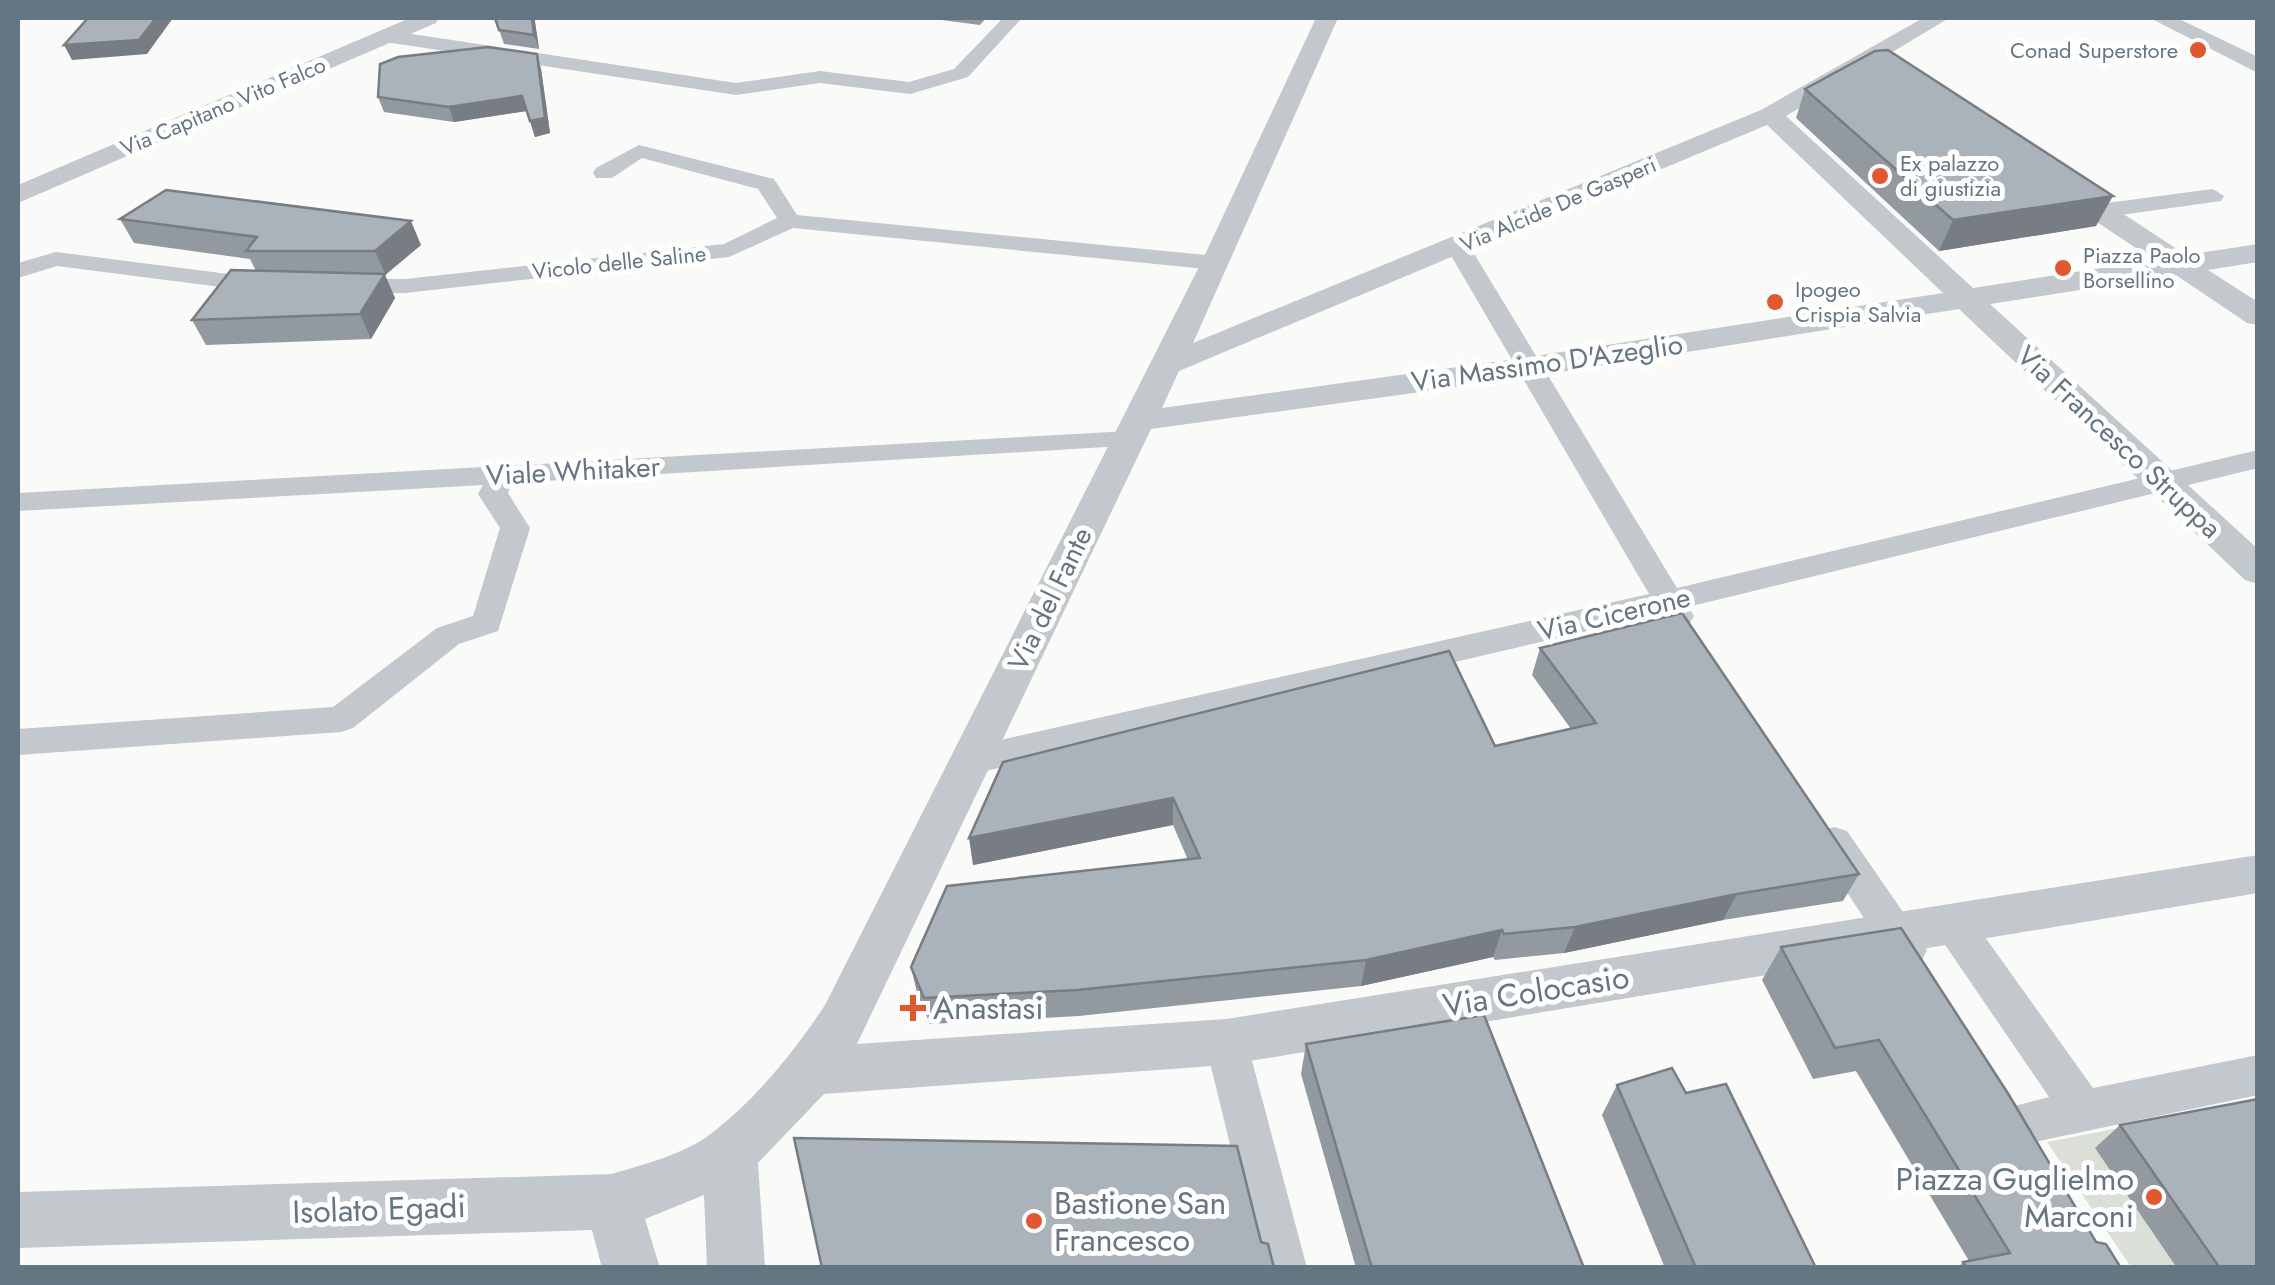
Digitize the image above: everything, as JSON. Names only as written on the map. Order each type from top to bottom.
[{"type":"street","name":"Via Capitano Vito Falco","points":[[18,195],[428,18]]},
{"type":"street","points":[[385,36],[736,89],[820,77],[910,88],[961,73],[1013,18]]},
{"type":"street","name":"Via del Fante","points":[[730,1154],[811,1071],[843,1021],[1216,262],[1327,18]]},
{"type":"street","name":"Via Alcide De Gasperi","points":[[1166,365],[1770,115],[1878,65],[1938,18]]},
{"type":"street","points":[[2161,18],[2258,66]]},
{"type":"street","name":"Via Francesco Struppa","points":[[1770,115],[2161,484],[2258,570]]},
{"type":"street","points":[[604,174],[639,151],[766,184],[790,221],[1216,262]]},
{"type":"street","points":[[2034,168],[2193,268],[2258,316]]},
{"type":"street","points":[[2109,217],[2213,196]]},
{"type":"street","name":"Vicolo delle Saline","points":[[18,270],[56,259],[258,286],[405,286],[728,250],[790,221]]},
{"type":"street","points":[[1458,247],[1668,602],[1701,649]]},
{"type":"street","points":[[2193,268],[2258,253]]},
{"type":"street","name":"Via Massimo D'Azeglio","points":[[1134,430],[2193,268]]},
{"type":"street","name":"Viale Whitaker","points":[[18,502],[500,475],[1134,430]]},
{"type":"street","name":"Via Cicerone","points":[[969,761],[1668,602],[2258,459]]},
{"type":"street","points":[[18,742],[341,719],[448,636],[487,623],[515,528],[506,508],[493,494],[500,475]]},
{"type":"street","points":[[1820,822],[1926,983]]},
{"type":"street","name":"Via Colocasio","points":[[811,1071],[1226,1042],[2258,874]]},
{"type":"street","points":[[1953,924],[2085,1112]]},
{"type":"street","points":[[1226,1042],[1284,1268]]},
{"type":"street","points":[[1985,1085],[2019,1142],[2085,1112],[2258,1075]]},
{"type":"street","points":[[730,1154],[736,1268]]},
{"type":"street","name":"Isolato Egadi","points":[[18,1220],[612,1202],[668,1184],[730,1154]]},
{"type":"street","points":[[612,1202],[630,1268]]},
{"type":"shaded area","points":[[2257,1101],[2257,1267],[2131,1267],[2047,1142]]},
{"type":"building","points":[[88,18],[156,18],[139,40],[64,45]]},
{"type":"building","points":[[495,18],[532,18],[534,35],[499,30]]},
{"type":"building","points":[[488,47],[537,54],[545,118],[530,121],[522,96],[449,107],[378,97],[380,64],[398,57]]},
{"type":"building","points":[[1888,50],[2113,196],[1953,220],[1805,89],[1875,51]]},
{"type":"building","points":[[166,190],[411,221],[375,251],[246,251],[257,237],[120,219]]},
{"type":"building","points":[[231,270],[385,274],[360,314],[192,320]]},
{"type":"building","points":[[1682,613],[1859,874],[1575,927],[1504,934],[1502,930],[1366,960],[1077,990],[924,998],[911,967],[947,886],[1200,858],[1173,798],[969,838],[1003,762],[1449,651],[1495,746],[1596,723],[1540,648]]},
{"type":"building","points":[[1901,928],[2009,1095],[2096,1242],[2106,1244],[2121,1268],[1967,1268],[1963,1262],[2010,1253],[1879,1040],[1835,1048],[1781,947]]},
{"type":"building","points":[[1484,1015],[1584,1268],[1372,1268],[1306,1044]]},
{"type":"building","points":[[1672,1068],[1686,1093],[1726,1084],[1816,1268],[1696,1268],[1617,1085]]},
{"type":"building","points":[[2258,1099],[2258,1268],[2220,1268],[2120,1125]]},
{"type":"building","name":"Bastione San Francesco","points":[[794,1138],[1237,1146],[1261,1242],[1268,1244],[1274,1268],[822,1268]]},
{"type":"place","name":"Conad Superstore","points":[[2198,50]]},
{"type":"place","name":"Ex palazzo di giustizia","points":[[1880,176]]},
{"type":"place","name":"Piazza Paolo Borsellino","points":[[2063,268]]},
{"type":"place","name":"Ipogeo Crispia Salvia","points":[[1775,302]]},
{"type":"place","name":"Anastasi","points":[[913,1008]]},
{"type":"place","name":"Piazza Guglielmo Marconi","points":[[2154,1197]]},
{"type":"place","name":"Bastione San Francesco","points":[[1034,1221]]}]
